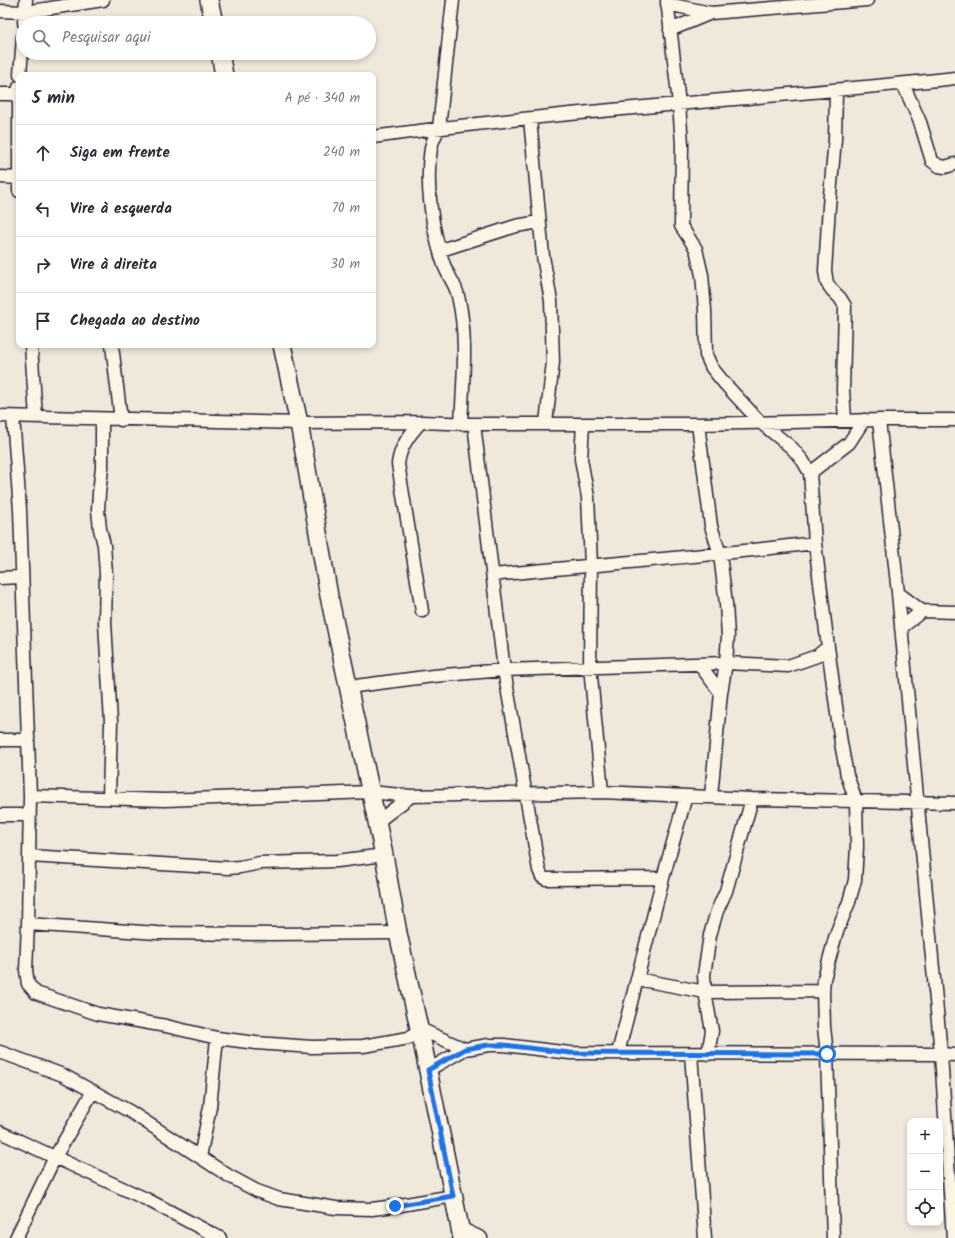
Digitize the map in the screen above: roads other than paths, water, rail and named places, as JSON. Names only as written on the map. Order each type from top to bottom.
[{"type":"street","points":[[0,11],[25,12],[103,0]]},
{"type":"street","points":[[209,0],[212,16]]},
{"type":"street","points":[[454,0],[439,128],[431,146],[429,184],[430,202],[440,250],[444,265],[458,295],[462,319],[463,343],[461,424]]},
{"type":"street","points":[[833,1238],[827,1054],[824,1027],[823,991],[824,979],[836,934],[849,902],[855,880],[857,846],[856,801],[847,775],[841,742],[815,543],[810,473],[803,461],[792,448],[760,422],[712,368],[706,355],[705,310],[702,275],[696,249],[681,226],[682,144],[679,104],[667,2],[711,13],[798,7],[867,0]]},
{"type":"street","points":[[670,30],[711,13]]},
{"type":"street","points":[[20,72],[21,60]]},
{"type":"street","points":[[221,60],[223,72]]},
{"type":"street","points":[[376,138],[439,128],[679,104],[836,91],[955,78]]},
{"type":"street","points":[[903,84],[920,122],[932,160],[939,166],[945,167],[955,164]]},
{"type":"street","points":[[836,91],[835,139],[824,271],[827,282],[845,306],[845,420]]},
{"type":"street","points":[[0,94],[16,94]]},
{"type":"street","points":[[530,119],[539,222],[551,302],[552,362],[546,423]]},
{"type":"street","points":[[0,177],[16,178]]},
{"type":"street","points":[[440,250],[516,226],[539,222]]},
{"type":"street","points":[[31,348],[36,417]]},
{"type":"street","points":[[112,348],[120,420]]},
{"type":"street","points":[[283,348],[299,423],[329,596],[384,855],[398,933],[420,1029],[461,1233],[481,1238]]},
{"type":"street","points":[[0,416],[120,420],[299,423],[421,422],[461,424],[698,424],[845,420],[955,420]]},
{"type":"street","points":[[13,417],[20,510],[21,577],[30,796],[26,970],[28,984],[36,993],[98,1014],[166,1026],[218,1038],[312,1047],[363,1046],[409,1038],[420,1029]]},
{"type":"street","points":[[102,419],[102,468],[98,510],[100,530],[104,545],[106,574],[105,623],[111,722],[109,798]]},
{"type":"street","points":[[810,473],[849,443],[864,420]]},
{"type":"street","points":[[880,420],[898,593],[941,1054],[952,1238]]},
{"type":"street","points":[[421,422],[404,443],[399,454],[398,464],[422,611]]},
{"type":"street","points":[[474,424],[504,670],[539,870],[542,877],[546,879],[663,878]]},
{"type":"street","points":[[583,424],[581,459],[588,497],[591,565],[590,666],[602,792]]},
{"type":"street","points":[[698,424],[711,526],[720,554],[728,636],[711,796]]},
{"type":"street","points":[[493,575],[720,554],[815,543]]},
{"type":"street","points":[[0,578],[21,577]]},
{"type":"street","points":[[898,593],[922,611],[955,612]]},
{"type":"street","points":[[901,628],[922,611]]},
{"type":"street","points":[[348,687],[426,677],[504,670],[590,666],[726,663],[788,666],[817,656],[828,647]]},
{"type":"street","points":[[699,664],[722,692]]},
{"type":"street","points":[[0,740],[28,740]]},
{"type":"street","points":[[30,796],[164,800],[370,792],[411,796],[602,792],[752,799],[955,803]]},
{"type":"street","points":[[377,822],[411,796]]},
{"type":"street","points":[[618,1054],[663,878],[686,796]]},
{"type":"street","points":[[708,1054],[712,1031],[705,992],[704,975],[710,935],[717,911],[726,891],[752,799]]},
{"type":"street","points":[[0,815],[29,815]]},
{"type":"street","points":[[29,856],[228,868],[260,863],[337,861],[384,855]]},
{"type":"street","points":[[28,924],[157,933],[398,933]]},
{"type":"street","points":[[637,979],[705,992],[823,991]]},
{"type":"street","points":[[420,1029],[465,1049]]},
{"type":"street","points":[[200,1157],[210,1107],[218,1038]]},
{"type":"street","points":[[428,1070],[465,1049],[488,1045],[504,1045],[570,1053],[955,1055]]},
{"type":"street","points":[[0,1052],[63,1075],[129,1111],[229,1176],[257,1191],[279,1199],[336,1208],[372,1209],[453,1196]]},
{"type":"street","points":[[691,1054],[705,1238]]},
{"type":"street","points":[[16,1238],[55,1157],[93,1091]]},
{"type":"street","points":[[0,1132],[146,1199],[218,1237]]}]
